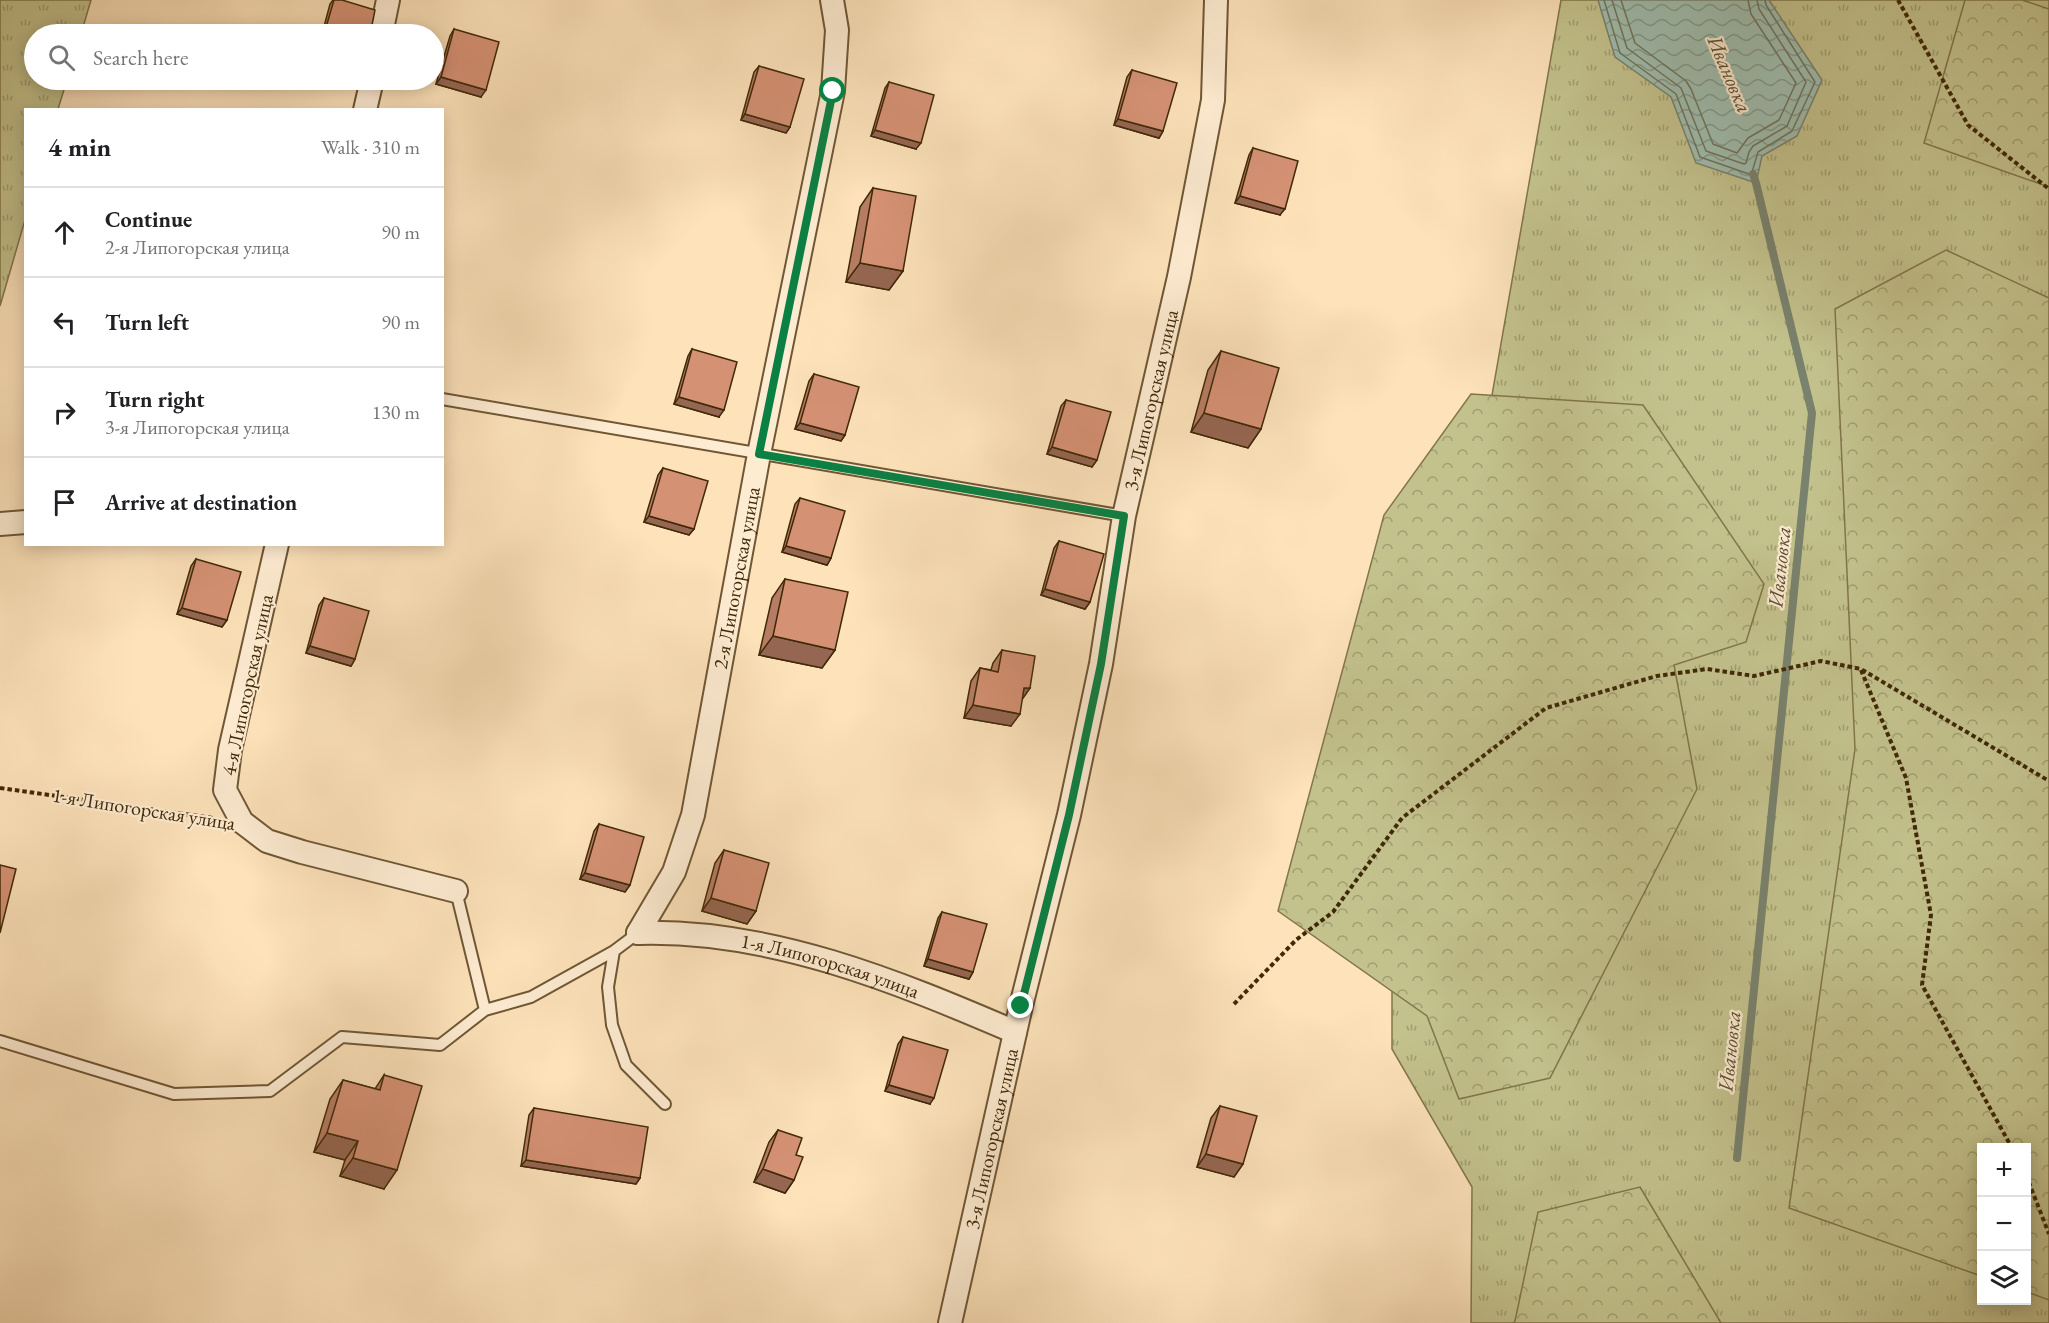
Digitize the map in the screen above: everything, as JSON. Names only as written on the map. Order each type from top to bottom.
[{"type":"street","points":[[383,24],[388,0]]},
{"type":"street","name":"2-я Липогорская улица","points":[[638,933],[674,872],[693,815],[759,454],[833,91],[837,30],[832,0]]},
{"type":"street","name":"3-я Липогорская улица","points":[[950,1323],[1015,1032],[1069,815],[1101,664],[1124,516],[1179,277],[1213,100],[1216,0]]},
{"type":"street","points":[[365,108],[370,90]]},
{"type":"street","points":[[0,524],[24,522]]},
{"type":"street","name":"4-я Липогорская улица","points":[[242,822],[225,790],[230,750],[277,546]]},
{"type":"street","name":"1-я Липогорская улица","points":[[242,822],[267,841],[456,891]]},
{"type":"street","name":"1-я Липогорская улица","points":[[638,933],[674,932],[749,940],[833,963],[926,994],[1015,1032]]},
{"type":"lane","points":[[444,399],[1124,516]]},
{"type":"lane","points":[[456,891],[485,1010]]},
{"type":"lane","points":[[0,1041],[174,1094],[270,1091],[342,1036],[440,1045],[485,1010],[531,997],[614,951],[638,933]]},
{"type":"lane","points":[[614,951],[608,987],[612,1025],[626,1065],[665,1104]]},
{"type":"path","points":[[1898,0],[1968,125],[2049,189]]},
{"type":"path","points":[[1234,1004],[1296,940],[1333,912],[1402,818],[1546,708],[1657,675],[1707,669],[1754,675],[1821,661],[1861,669],[2049,781]]},
{"type":"path","points":[[1861,669],[1906,778],[1931,915],[1922,985],[2009,1143]]},
{"type":"path","name":"1-я Липогорская улица","points":[[0,788],[242,822]]},
{"type":"path","points":[[2031,1188],[2049,1234]]},
{"type":"green space","points":[[0,0],[91,0],[84,24],[24,24],[24,90],[64,90],[58,108],[24,108],[24,223],[0,306]]},
{"type":"green space","points":[[1561,0],[2049,0],[2049,1323],[1471,1323],[1472,1187],[1392,1049],[1392,968]]},
{"type":"green space","points":[[1965,0],[2022,0],[2049,9],[2049,187],[1924,143]]},
{"type":"green space","points":[[1946,250],[2049,298],[2049,1300],[2031,1293],[2031,1143],[1977,1143],[1977,1275],[1789,1208],[1855,749],[1835,309]]},
{"type":"green space","points":[[1471,394],[1643,405],[1764,584],[1746,642],[1674,665],[1697,789],[1550,1078],[1459,1099],[1427,1016],[1278,911],[1384,515]]},
{"type":"green space","points":[[1640,1187],[1721,1323],[1513,1323],[1538,1212]]},
{"type":"water","points":[[1598,0],[1769,0],[1822,80],[1797,136],[1762,156],[1756,183],[1696,163],[1671,97],[1615,57]]},
{"type":"building","points":[[334,0],[342,0],[375,10],[372,24],[327,24]]},
{"type":"building","points":[[454,29],[499,42],[486,90],[444,78],[444,66]]},
{"type":"building","points":[[759,66],[804,79],[790,127],[745,114]]},
{"type":"building","points":[[1132,70],[1177,83],[1163,131],[1118,119]]},
{"type":"building","points":[[889,82],[934,95],[921,143],[875,130]]},
{"type":"building","points":[[1253,148],[1298,161],[1285,209],[1240,196]]},
{"type":"building","points":[[873,188],[916,196],[903,271],[860,263]]},
{"type":"building","points":[[692,349],[737,362],[724,410],[679,397]]},
{"type":"building","points":[[1221,351],[1279,368],[1261,429],[1204,413]]},
{"type":"building","points":[[814,374],[859,387],[845,435],[800,423]]},
{"type":"building","points":[[1066,400],[1111,412],[1097,460],[1052,447]]},
{"type":"building","points":[[663,468],[708,481],[694,529],[649,516]]},
{"type":"building","points":[[800,498],[845,511],[831,558],[786,546]]},
{"type":"building","points":[[1059,541],[1104,554],[1090,602],[1045,589]]},
{"type":"building","points":[[196,559],[241,572],[227,620],[182,608]]},
{"type":"building","points":[[785,579],[848,592],[835,650],[773,636]]},
{"type":"building","points":[[324,598],[369,611],[355,659],[310,646]]},
{"type":"building","points":[[1002,650],[1035,656],[1030,688],[1024,688],[1020,714],[973,705],[980,668],[998,672]]},
{"type":"building","points":[[599,824],[644,837],[630,885],[585,873]]},
{"type":"building","points":[[724,850],[769,863],[756,911],[711,898]]},
{"type":"building","points":[[0,865],[16,869],[0,933]]},
{"type":"building","points":[[942,912],[987,924],[973,972],[928,959]]},
{"type":"building","points":[[903,1037],[948,1050],[934,1098],[889,1085]]},
{"type":"building","points":[[384,1075],[422,1086],[397,1170],[353,1158],[358,1141],[327,1133],[343,1080],[380,1090]]},
{"type":"building","points":[[1220,1106],[1257,1116],[1243,1164],[1206,1154]]},
{"type":"building","points":[[534,1108],[648,1127],[640,1178],[526,1160]]},
{"type":"building","points":[[778,1130],[802,1138],[796,1155],[803,1157],[794,1180],[763,1169]]},
{"type":"waterway","name":"Ивановка","points":[[1737,1158],[1812,413],[1753,174]]},
{"type":"route","points":[[833,91],[759,454],[1124,516],[1101,664],[1069,815],[1021,1006]]}]
